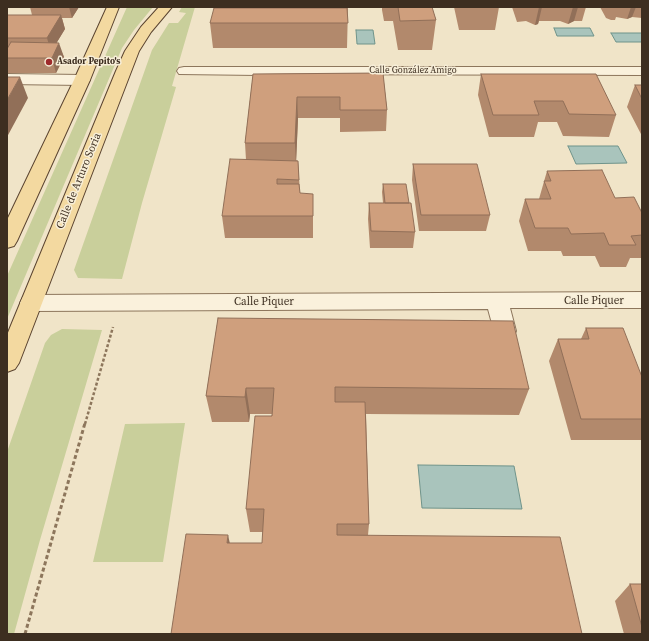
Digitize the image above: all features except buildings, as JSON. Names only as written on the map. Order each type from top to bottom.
[{"type":"main road","points":[[7,242],[82,80],[113,7]]},
{"type":"main road","name":"Calle de Arturo Soria","points":[[7,363],[123,71],[143,36],[166,7]]},
{"type":"street","name":"Calle González Amigo","points":[[184,71],[642,71]]},
{"type":"street","points":[[7,79],[82,80]]},
{"type":"street","name":"Calle Piquer","points":[[31,303],[642,300]]},
{"type":"street","points":[[497,301],[505,331]]},
{"type":"path","points":[[25,634],[120,303]]},
{"type":"green space","points":[[127,7],[153,7],[134,30],[122,48],[7,319],[7,276]]},
{"type":"green space","points":[[182,7],[195,7],[172,86],[176,87],[142,203],[122,279],[78,278],[74,270],[152,50],[169,23],[178,23],[186,13],[179,12]]},
{"type":"green space","points":[[62,329],[102,330],[14,634],[7,634],[7,452],[45,343],[51,335]]},
{"type":"green space","points":[[185,423],[163,562],[93,562],[125,424]]},
{"type":"water","points":[[554,28],[590,28],[594,36],[557,36]]},
{"type":"water","points":[[356,30],[373,30],[375,44],[357,44]]},
{"type":"water","points":[[611,33],[642,33],[642,42],[616,42]]},
{"type":"water","points":[[568,146],[618,146],[627,163],[576,164]]},
{"type":"water","points":[[418,465],[514,466],[522,509],[422,508]]},
{"type":"place","name":"Asador Pepito's","points":[[49,62]]}]
